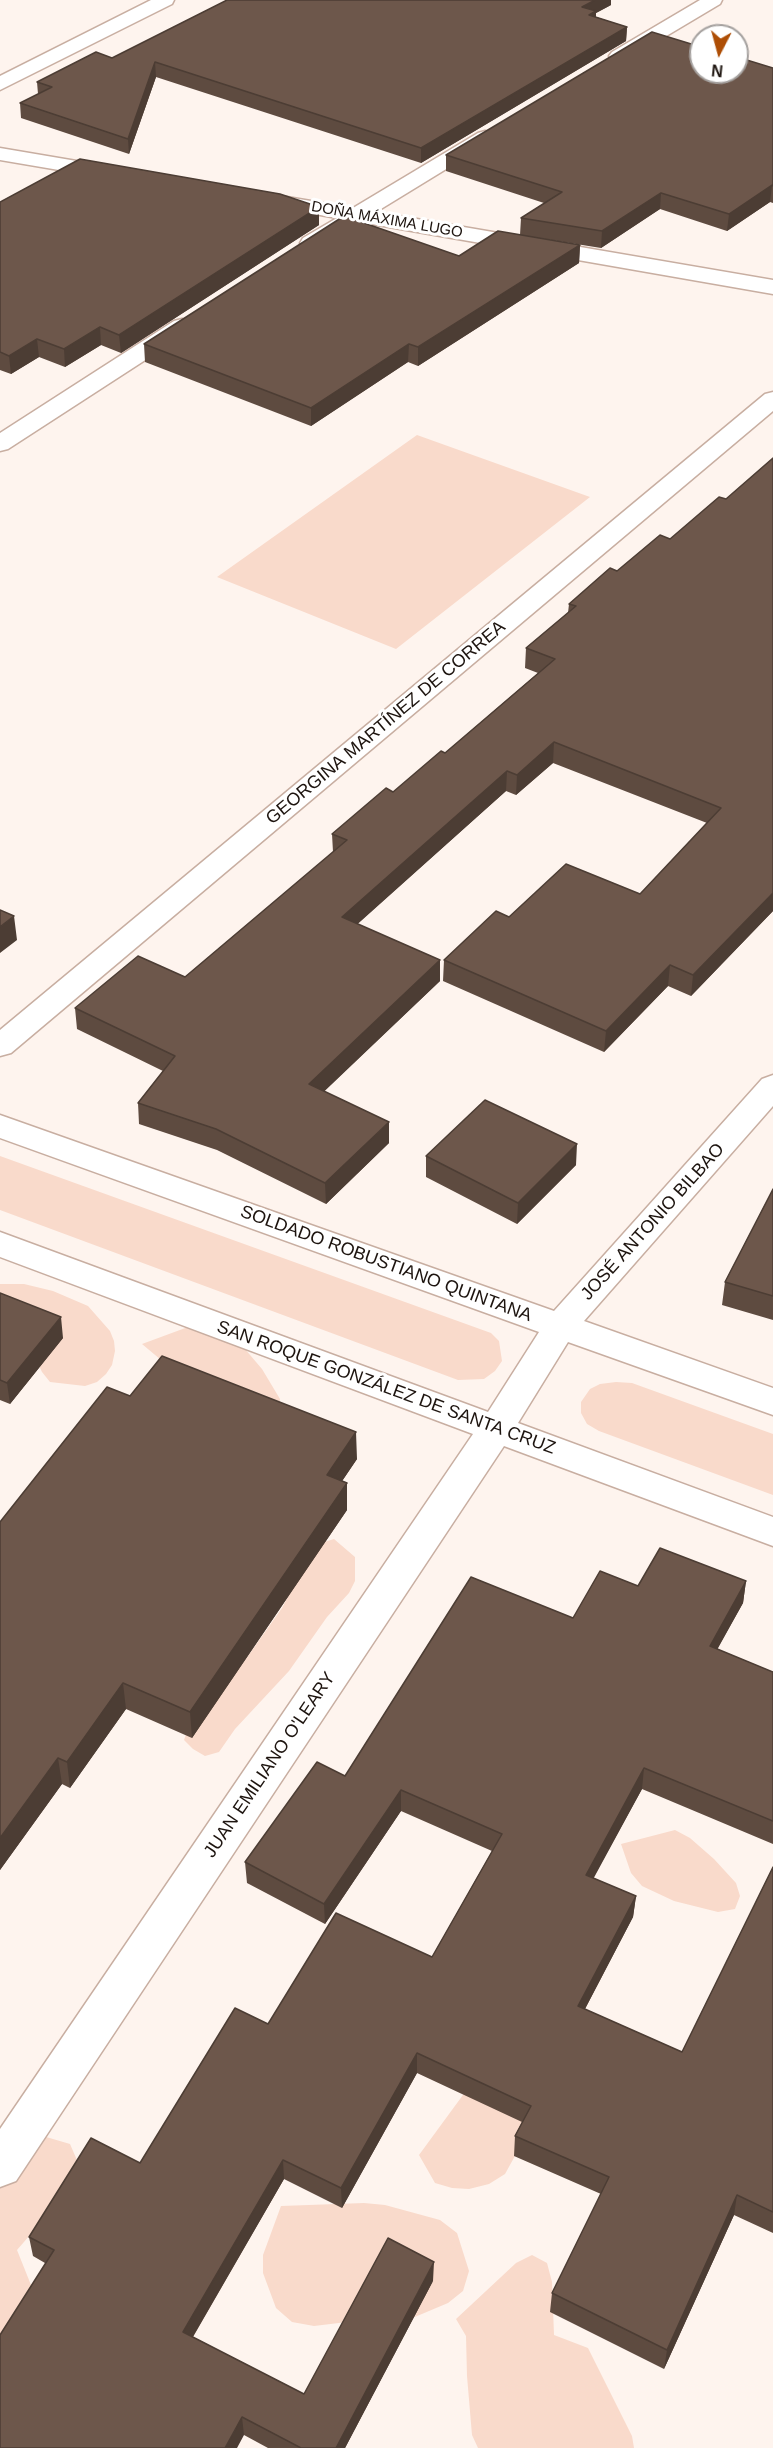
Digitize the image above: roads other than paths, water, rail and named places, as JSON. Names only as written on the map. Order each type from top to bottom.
[{"type":"street","points":[[0,84],[165,0]]},
{"type":"street","points":[[600,67],[713,0]]},
{"type":"street","points":[[296,253],[355,214],[498,129]]},
{"type":"street","points":[[0,154],[130,176]]},
{"type":"street","name":"DOÑA MÁXIMA LUGO","points":[[260,198],[773,287]]},
{"type":"street","points":[[0,444],[197,317]]},
{"type":"street","name":"GEORGINA MARTÍNEZ DE CORREA","points":[[0,1046],[773,399]]},
{"type":"street","name":"JOSÉ ANTONIO BILBAO","points":[[537,1362],[560,1326],[773,1086]]},
{"type":"street","name":"SOLDADO ROBUSTIANO QUINTANA","points":[[0,1126],[773,1402]]},
{"type":"street","name":"SAN ROQUE GONZÁLEZ DE SANTA CRUZ","points":[[0,1244],[773,1532]]},
{"type":"street","name":"JUAN EMILIANO O'LEARY","points":[[0,2166],[496,1429],[537,1362]]}]
